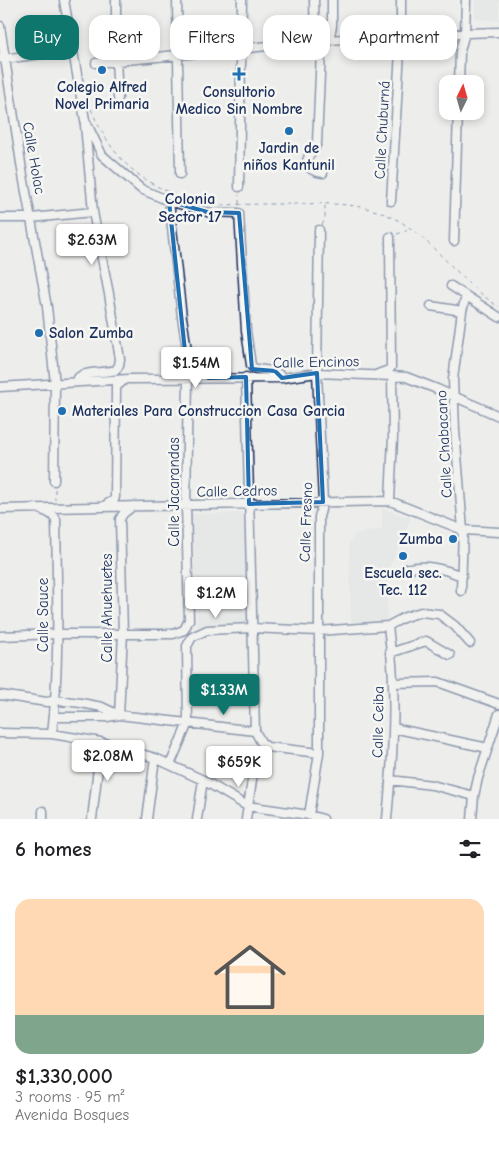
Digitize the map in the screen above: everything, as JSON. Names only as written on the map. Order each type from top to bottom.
[{"type":"street","points":[[64,0],[66,15]]},
{"type":"street","points":[[116,0],[116,15]]},
{"type":"street","points":[[177,0],[177,15]]},
{"type":"street","points":[[242,0],[242,15]]},
{"type":"street","points":[[314,0],[314,15]]},
{"type":"street","points":[[330,35],[332,0]]},
{"type":"street","name":"Calle Chuburná","points":[[401,0],[401,15]]},
{"type":"street","points":[[459,75],[460,51],[465,32],[466,0]]},
{"type":"street","name":"Calle Holac","points":[[0,26],[2,58],[47,307],[55,384]]},
{"type":"street","points":[[457,32],[499,32]]},
{"type":"street","points":[[2,58],[15,57]]},
{"type":"street","points":[[74,60],[85,120],[93,212],[120,360],[116,370],[83,374],[78,378],[78,382]]},
{"type":"street","points":[[96,63],[116,60],[118,98]]},
{"type":"street","points":[[177,60],[180,174]]},
{"type":"street","points":[[239,187],[242,60]]},
{"type":"street","points":[[321,60],[318,136],[315,149],[307,158],[307,161],[308,166],[312,170],[323,172]]},
{"type":"street","name":"Calle Chuburná","points":[[392,201],[400,60]]},
{"type":"street","points":[[85,120],[102,155],[141,189],[172,198],[207,212],[239,209],[246,331],[251,365],[256,369],[275,371],[282,378]]},
{"type":"street","points":[[454,241],[458,120]]},
{"type":"street","points":[[149,379],[154,376],[181,374],[188,367],[172,198]]},
{"type":"street","points":[[0,218],[31,218],[93,212]]},
{"type":"street","name":"Calle Fresno","points":[[309,815],[319,753],[319,517],[323,502],[317,373],[319,230]]},
{"type":"street","points":[[376,375],[390,370],[391,367],[390,237]]},
{"type":"street","points":[[451,286],[499,317]]},
{"type":"street","name":"Calle Chabacano","points":[[461,591],[463,530],[455,430],[454,379],[462,311],[466,296]]},
{"type":"street","points":[[431,306],[462,311]]},
{"type":"street","points":[[187,370],[209,378]]},
{"type":"street","name":"Calle Encinos","points":[[0,388],[149,379],[282,378],[317,373],[376,375],[406,377],[499,416]]},
{"type":"street","points":[[390,501],[393,437],[392,376]]},
{"type":"street","points":[[246,377],[255,731],[261,742],[267,747],[319,753]]},
{"type":"street","name":"Calle Jacarandas","points":[[0,636],[123,633],[174,634],[184,630],[190,620],[186,505],[188,378]]},
{"type":"street","points":[[103,507],[116,497],[116,388],[124,380]]},
{"type":"street","points":[[54,481],[55,384]]},
{"type":"street","name":"Calle Cedros","points":[[0,509],[390,501],[463,530],[499,532]]},
{"type":"street","name":"Calle Ahuehuetes","points":[[119,715],[123,633],[120,519],[132,506]]},
{"type":"street","name":"Calle Sauce","points":[[35,508],[54,516],[56,520],[56,700],[52,734]]},
{"type":"street","points":[[405,569],[422,566],[447,570],[462,576]]},
{"type":"street","points":[[170,765],[188,723],[187,646],[192,637],[206,630],[252,628],[318,631],[388,626],[405,617],[421,612],[439,614],[455,626],[470,643]]},
{"type":"street","name":"Calle Ceiba","points":[[386,819],[393,728],[393,683],[388,626]]},
{"type":"street","points":[[390,653],[426,641],[450,655]]},
{"type":"street","points":[[393,683],[438,682],[499,704]]},
{"type":"street","points":[[0,695],[47,702],[56,700],[102,707],[119,715]]},
{"type":"street","points":[[472,819],[478,778],[499,714]]},
{"type":"street","points":[[54,717],[119,715],[255,731]]},
{"type":"street","points":[[393,728],[488,748]]},
{"type":"street","points":[[0,733],[52,734],[101,742],[155,758],[203,780],[247,806],[299,816],[309,815],[322,819]]},
{"type":"street","points":[[92,819],[101,742]]},
{"type":"street","points":[[147,819],[155,758]]},
{"type":"street","points":[[246,819],[255,761]]},
{"type":"street","points":[[197,819],[203,780]]},
{"type":"street","points":[[390,780],[432,785],[474,796]]},
{"type":"path","points":[[89,105],[103,135],[125,163],[172,198]]},
{"type":"path","points":[[239,187],[239,209]]},
{"type":"path","points":[[186,198],[239,209],[325,203],[348,204],[369,209],[393,218],[409,227],[478,291],[499,307]]},
{"type":"path","points":[[319,230],[325,219],[325,203]]},
{"type":"path","points":[[390,237],[409,227]]},
{"type":"path","points":[[54,481],[55,508]]},
{"type":"highlighted area","points":[[169,201],[207,212],[239,213],[252,369],[275,371],[282,378],[317,373],[323,502],[249,504],[246,377],[209,378],[187,370]]},
{"type":"shaded area","points":[[475,0],[499,0],[499,21],[475,19]]},
{"type":"shaded area","points":[[382,508],[411,518],[388,571],[387,620],[351,623],[349,543],[355,534],[382,529]]},
{"type":"shaded area","points":[[247,513],[248,625],[197,626],[192,514]]},
{"type":"place","name":"Colegio Alfred Novel Primaria","points":[[102,70]]},
{"type":"place","name":"Consultorio Medico Sin Nombre","points":[[239,74]]},
{"type":"place","name":"Jardin de niños Kantunil","points":[[289,131]]},
{"type":"place","name":"Salon Zumba","points":[[39,333]]},
{"type":"place","name":"Materiales Para Construccion Casa Garcia","points":[[62,411]]},
{"type":"place","name":"Zumba","points":[[453,539]]},
{"type":"place","name":"Escuela sec. Tec. 112","points":[[403,556]]},
{"type":"district","name":"Colonia Sector 17","points":[[190,208]]}]
